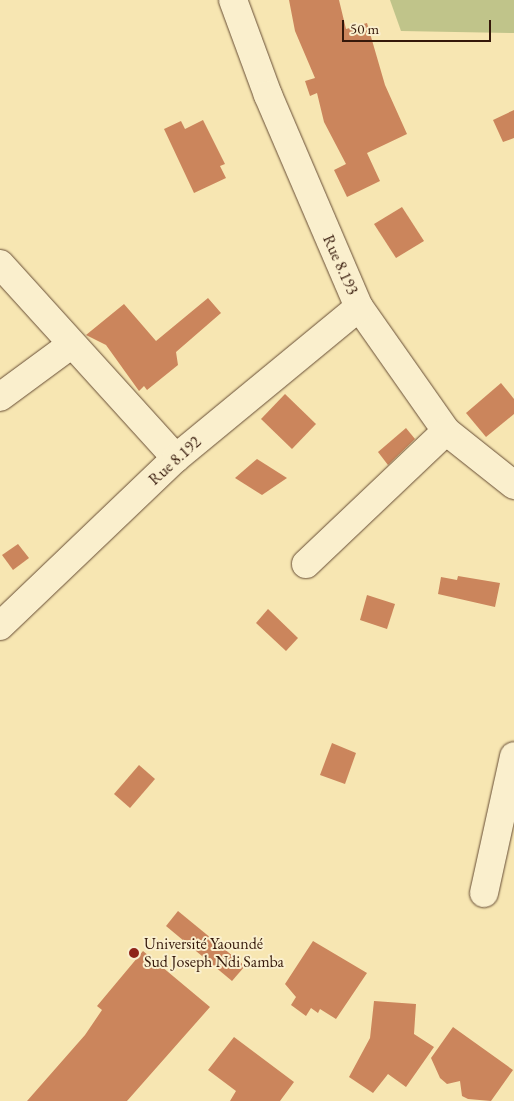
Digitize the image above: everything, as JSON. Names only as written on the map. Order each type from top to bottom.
[{"type":"street","name":"Rue 8.193","points":[[234,0],[268,95],[359,307],[446,431],[514,485]]},
{"type":"street","points":[[0,264],[176,458]]},
{"type":"street","name":"Rue 8.192","points":[[0,626],[176,458],[359,307]]},
{"type":"street","points":[[0,397],[72,344]]},
{"type":"street","points":[[306,564],[446,431]]},
{"type":"street","points":[[484,893],[514,756]]},
{"type":"green space","points":[[390,0],[514,0],[514,33],[401,31]]},
{"type":"building","points":[[289,0],[339,0],[346,29],[367,23],[385,85],[407,134],[367,153],[380,181],[347,197],[334,170],[346,164],[324,122],[317,93],[310,96],[305,81],[315,78],[295,31]]},
{"type":"building","points":[[514,110],[514,138],[503,142],[493,120]]},
{"type":"building","points":[[203,120],[225,164],[220,166],[226,178],[194,193],[164,129],[181,121],[185,129]]},
{"type":"building","points":[[402,207],[424,241],[396,258],[374,224]]},
{"type":"building","points":[[208,298],[221,313],[176,352],[178,365],[147,390],[144,386],[139,391],[106,345],[86,335],[124,304],[156,341]]},
{"type":"building","points":[[501,383],[514,399],[514,414],[486,437],[466,413]]},
{"type":"building","points":[[285,394],[316,424],[292,449],[261,419]]},
{"type":"building","points":[[406,428],[415,439],[388,465],[378,452]]},
{"type":"building","points":[[257,459],[287,478],[262,495],[235,478]]},
{"type":"building","points":[[18,544],[29,558],[13,570],[2,555]]},
{"type":"building","points":[[458,576],[500,583],[495,607],[438,594],[441,577],[457,580]]},
{"type":"building","points":[[367,595],[395,604],[387,629],[360,620]]},
{"type":"building","points":[[268,609],[298,638],[286,651],[256,623]]},
{"type":"building","points":[[332,743],[356,753],[345,784],[320,775]]},
{"type":"building","points":[[139,765],[155,779],[130,808],[114,794]]},
{"type":"building","points":[[178,911],[245,966],[232,981],[166,926]]},
{"type":"building","points":[[313,941],[367,973],[336,1019],[320,1009],[318,1013],[311,1008],[306,1016],[291,1005],[296,997],[285,984]]},
{"type":"building","points":[[143,951],[210,1007],[127,1101],[27,1101],[85,1035],[102,1010],[97,1006]]},
{"type":"building","points":[[374,1001],[416,1004],[414,1034],[434,1047],[406,1087],[388,1074],[373,1093],[349,1077],[370,1038]]},
{"type":"building","points":[[453,1027],[513,1070],[491,1101],[468,1099],[462,1096],[460,1081],[447,1084],[440,1078],[431,1058]]},
{"type":"building","points":[[234,1037],[294,1082],[280,1101],[230,1101],[236,1091],[208,1070]]},
{"type":"place","name":"Université Yaoundé Sud Joseph Ndi Samba","points":[[134,953]]}]
